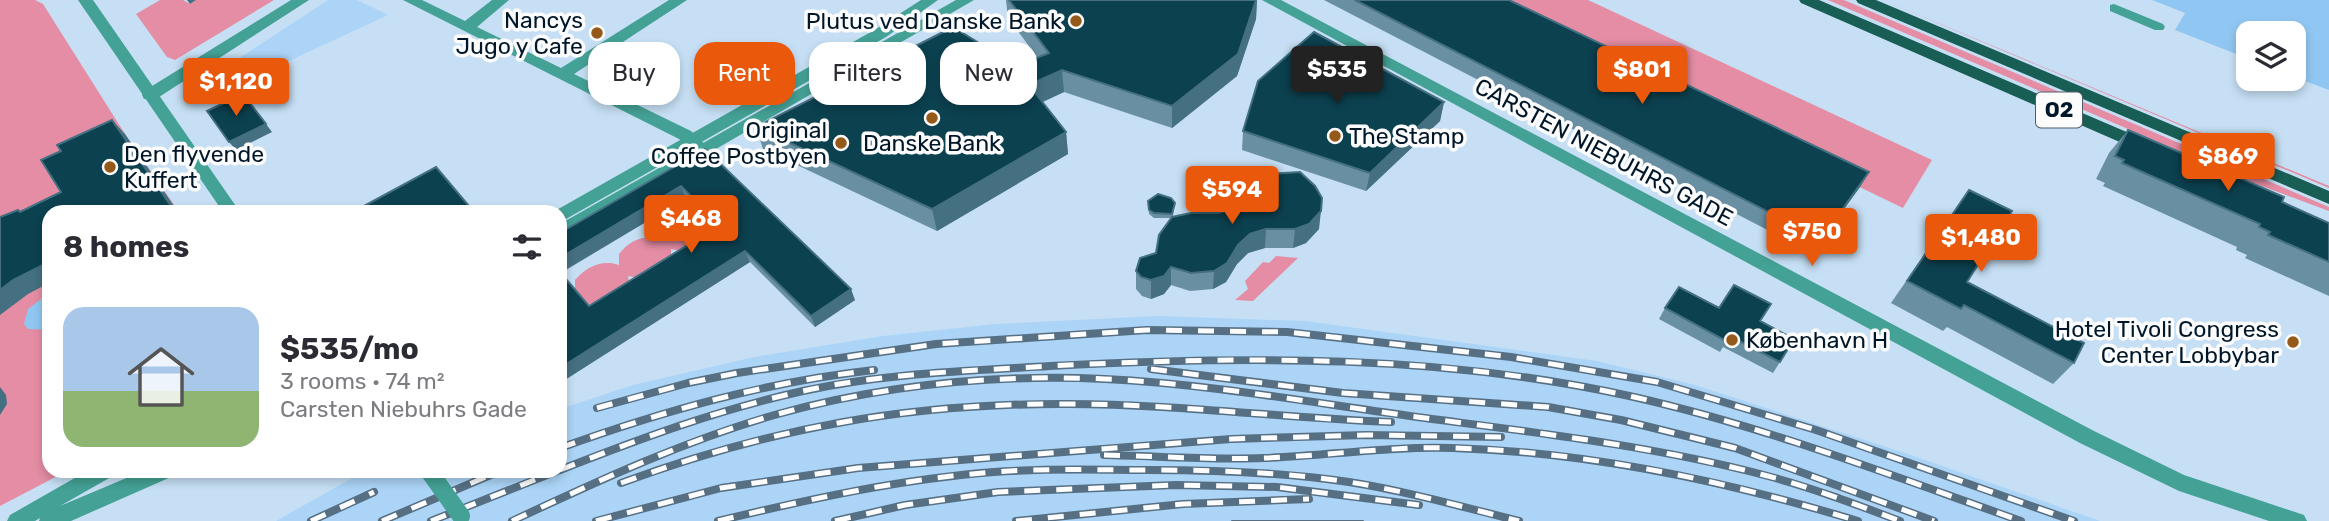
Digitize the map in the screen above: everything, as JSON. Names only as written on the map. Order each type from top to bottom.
[{"type":"main road","name":"O2","points":[[1806,0],[2160,153]]},
{"type":"main road","name":"O2","points":[[1863,0],[2329,198]]},
{"type":"street","points":[[85,0],[227,205]]},
{"type":"street","points":[[150,95],[302,0]]},
{"type":"street","points":[[410,0],[564,74],[697,144]]},
{"type":"street","points":[[467,27],[502,0]]},
{"type":"street","points":[[564,74],[680,0]]},
{"type":"street","points":[[567,228],[930,0]]},
{"type":"street","points":[[567,210],[967,0]]},
{"type":"street","name":"CARSTEN NIEBUHRS GADE","points":[[1269,0],[2087,437],[2179,482],[2297,521]]},
{"type":"street","points":[[2114,8],[2159,27]]},
{"type":"street","points":[[17,521],[92,478]]},
{"type":"street","points":[[49,521],[147,478]]},
{"type":"street","points":[[434,478],[464,521]]},
{"type":"shaded area","points":[[0,0],[35,0],[43,4],[125,134],[174,205],[42,205],[42,478],[54,478],[0,506]]},
{"type":"shaded area","points":[[160,0],[183,0],[190,4],[196,0],[274,0],[175,60],[167,57],[136,14]]},
{"type":"shaded area","points":[[328,0],[357,0],[388,15],[222,92],[203,82]]},
{"type":"shaded area","points":[[1474,0],[1588,0],[1932,160],[1903,208]]},
{"type":"shaded area","points":[[1828,0],[1844,0],[2329,207],[2329,211],[2256,184]]},
{"type":"shaded area","points":[[1883,0],[2329,186],[2329,188]]},
{"type":"shaded area","points":[[2152,0],[2329,0],[2329,90],[2306,81],[2306,21],[2236,21],[2236,54],[2175,30],[2185,13]]},
{"type":"shaded area","points":[[686,211],[699,213],[714,228],[713,232],[682,251],[671,249],[671,258],[639,278],[628,276],[629,281],[595,305],[584,303],[575,294],[575,280],[584,271],[606,263],[619,265],[619,254],[628,245],[638,239],[661,239],[662,228],[668,220]]},
{"type":"shaded area","points":[[1276,256],[1298,258],[1253,301],[1235,300],[1248,289],[1245,281],[1263,262],[1269,263]]},
{"type":"shaded area","points":[[42,298],[42,330],[28,329],[24,324],[28,309]]},
{"type":"shaded area","points":[[1157,316],[1305,321],[1597,361],[1695,385],[1905,453],[2100,521],[276,521],[352,478],[567,478],[567,407],[633,385],[754,357],[883,336],[996,324]]},
{"type":"building","name":"Danske Bank","points":[[1009,0],[1256,0],[1238,54],[1172,106],[1062,70],[1037,81],[1037,58],[1049,53]]},
{"type":"building","points":[[1355,0],[1509,0],[1869,172],[1821,239]]},
{"type":"building","name":"Danske Bank","points":[[953,27],[977,42],[940,42],[940,105],[1037,105],[1037,95],[1066,132],[932,209],[756,127],[809,100],[809,105],[926,105],[926,42],[923,42]]},
{"type":"building","name":"The Stamp","points":[[1314,32],[1444,102],[1370,173],[1243,131],[1258,81]]},
{"type":"building","points":[[243,94],[266,124],[229,142],[207,111]]},
{"type":"building","points":[[112,120],[170,205],[42,205],[42,266],[0,290],[0,217],[18,210],[20,212],[61,192],[41,160],[61,151],[57,145]]},
{"type":"building","points":[[2128,130],[2284,197],[2282,202],[2329,223],[2329,262],[2268,235],[2270,232],[2259,227],[2260,224],[2122,163],[2124,160],[2115,156]]},
{"type":"building","points":[[705,149],[851,289],[811,316],[745,251],[567,364],[567,280],[589,306],[720,225],[681,186],[567,254],[567,229]]},
{"type":"building","points":[[436,167],[468,205],[366,205]]},
{"type":"building","points":[[1300,172],[1315,186],[1322,198],[1321,211],[1309,224],[1295,229],[1266,229],[1250,234],[1238,245],[1227,263],[1214,271],[1191,273],[1171,267],[1164,276],[1151,280],[1141,277],[1136,271],[1140,258],[1156,253],[1159,235],[1172,217],[1191,213],[1219,213],[1233,208],[1243,200],[1254,182],[1268,174]]},
{"type":"building","points":[[1969,190],[2012,211],[1967,282],[2084,343],[2074,363],[1964,305],[1961,309],[1907,281]]},
{"type":"building","points":[[1158,194],[1171,198],[1175,203],[1172,214],[1149,210],[1148,201]]},
{"type":"building","name":"København H","points":[[1734,285],[1771,304],[1760,321],[1794,339],[1780,362],[1730,336],[1726,341],[1665,308],[1679,287],[1719,308]]},
{"type":"tram line","points":[[1232,521],[1363,521]]},
{"type":"railway","points":[[597,408],[688,383],[737,373],[936,344],[1147,330],[1287,332],[1511,357],[1657,382],[1816,430],[2074,521]]},
{"type":"railway","points":[[567,467],[710,416],[803,391],[864,380],[957,371],[1123,363],[1270,360],[1344,362],[1489,373],[1634,397],[1781,438],[2021,521]]},
{"type":"railway","points":[[1151,369],[1343,393],[1548,407],[1621,420],[1735,448],[1934,521]]},
{"type":"railway","points":[[567,446],[676,410],[754,390],[874,370]]},
{"type":"railway","points":[[512,521],[676,449],[778,414],[899,389],[1022,378],[1105,379],[1225,390],[1638,448],[1781,480],[1900,521]]},
{"type":"railway","points":[[621,483],[732,447],[786,434],[841,422],[951,408],[1108,405],[1391,422]]},
{"type":"railway","points":[[596,521],[721,488],[858,468],[1231,439],[1366,435],[1501,437]]},
{"type":"railway","points":[[1104,455],[1287,457],[1405,448],[1453,448],[1556,455],[1708,481],[1858,521]]},
{"type":"railway","points":[[718,521],[890,485],[959,475],[1032,470],[1223,471],[1324,479],[1392,490],[1519,521]]},
{"type":"railway","points":[[382,521],[483,478]]},
{"type":"railway","points":[[431,521],[539,478]]},
{"type":"railway","points":[[835,521],[905,505],[998,492],[1176,485],[1277,487],[1419,505]]},
{"type":"railway","points":[[311,521],[374,492]]},
{"type":"railway","points":[[1016,521],[1183,504],[1309,499]]},
{"type":"place","name":"Plutus ved Danske Bank","points":[[1076,21]]},
{"type":"place","name":"Nancys Jugo y Cafe","points":[[597,33]]},
{"type":"place","name":"Danske Bank","points":[[932,118]]},
{"type":"place","name":"The Stamp","points":[[1335,136]]},
{"type":"place","name":"Original Coffee Postbyen","points":[[841,143]]},
{"type":"place","name":"Den flyvende Kuffert","points":[[110,167]]},
{"type":"place","name":"København H","points":[[1732,340]]},
{"type":"place","name":"Hotel Tivoli Congress Center Lobbybar","points":[[2293,342]]}]
